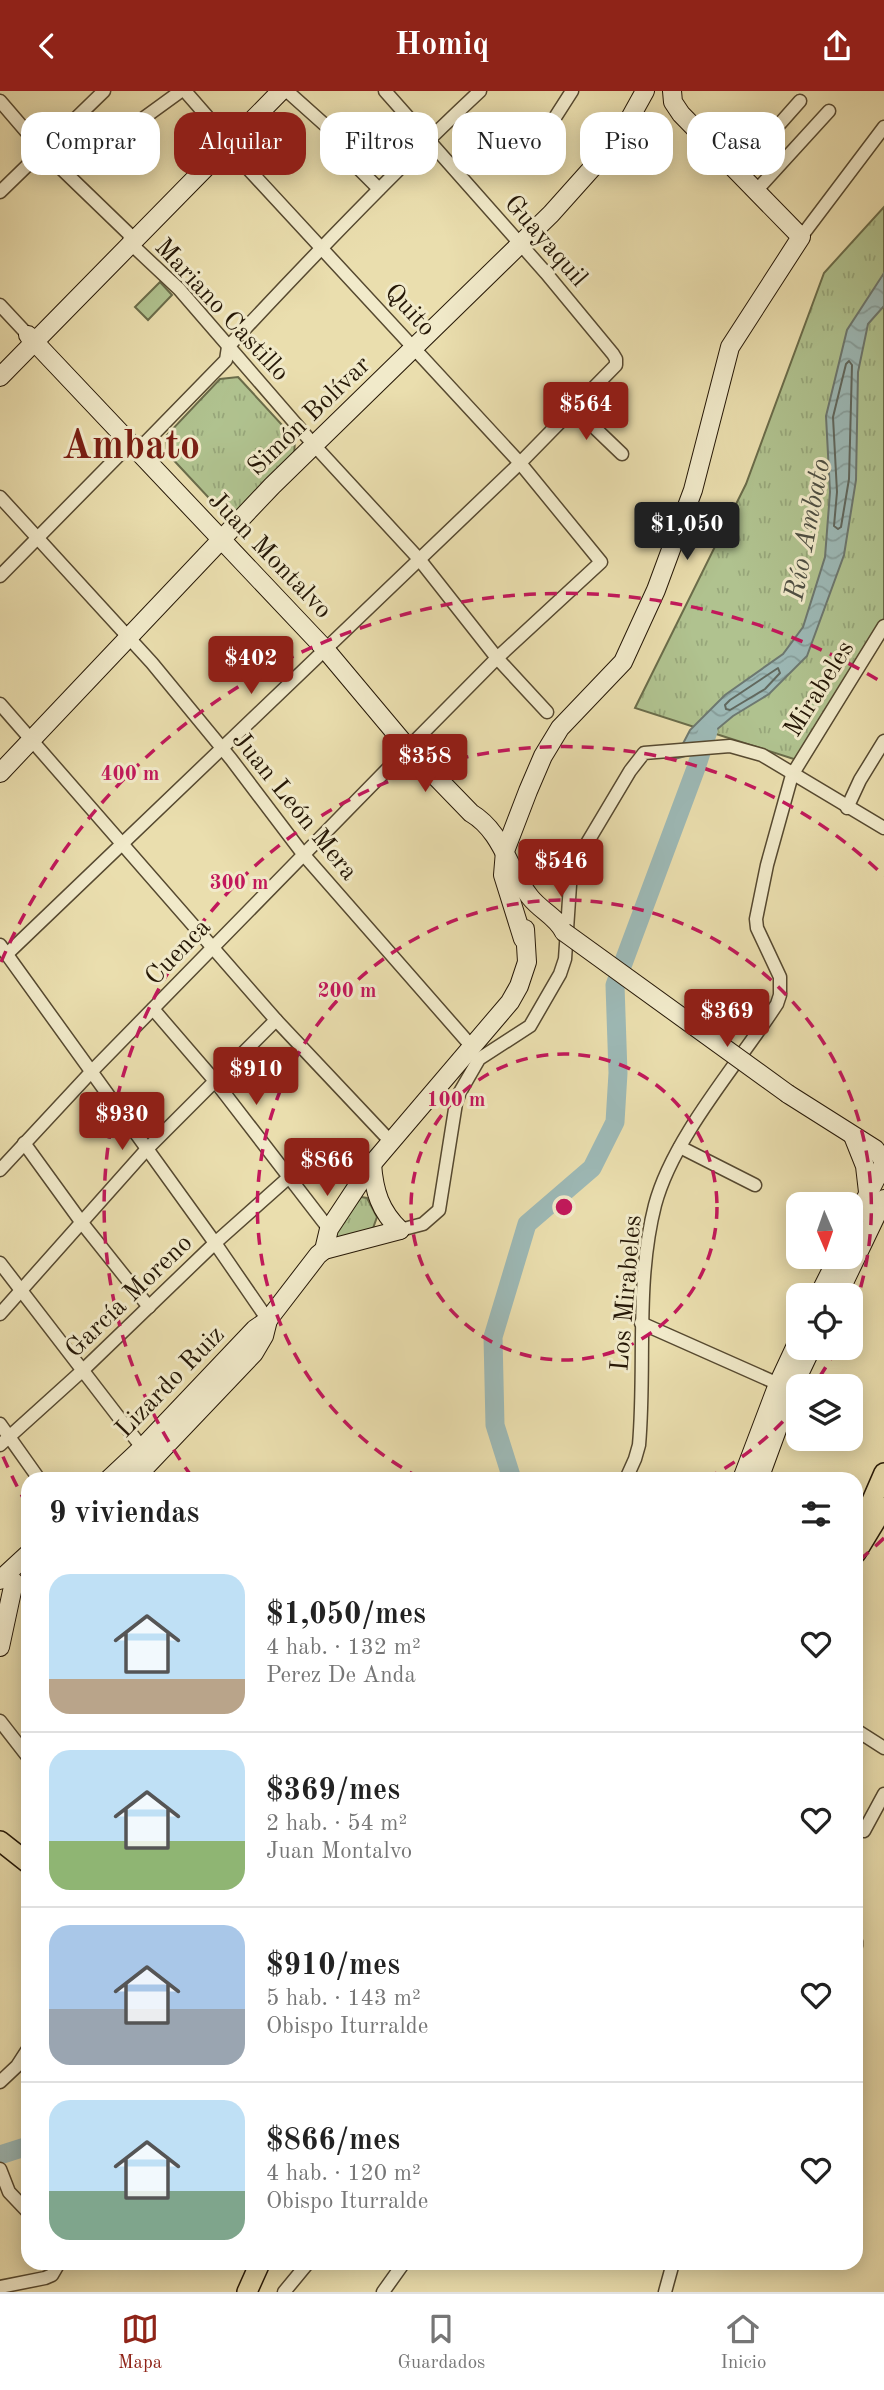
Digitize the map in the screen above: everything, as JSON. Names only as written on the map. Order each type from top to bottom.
[{"type":"main road","points":[[253,112],[272,91]]},
{"type":"main road","points":[[259,112],[281,91]]},
{"type":"main road","points":[[644,93],[672,100],[687,117]]},
{"type":"main road","name":"Simón Bolívar","points":[[0,773],[314,445],[521,244],[588,175],[619,138],[644,93]]},
{"type":"main road","points":[[0,364],[31,338],[194,175]]},
{"type":"main road","points":[[557,930],[536,922],[524,934],[503,875],[500,853],[542,756],[560,728],[623,662],[656,590],[693,490],[730,347],[801,237],[740,175]]},
{"type":"main road","points":[[0,377],[31,338]]},
{"type":"main road","name":"Juan Montalvo","points":[[31,338],[326,649],[408,748],[471,813],[484,821],[500,853],[523,887]]},
{"type":"main road","points":[[503,875],[509,889],[525,909],[788,1094],[882,1156],[876,1196],[843,1283]]},
{"type":"main road","points":[[523,887],[540,908],[559,921],[557,930]]},
{"type":"main road","name":"Lizardo Ruiz","points":[[138,1472],[147,1455],[255,1329],[268,1321],[324,1250],[329,1229],[372,1164],[510,1002],[527,963],[523,887]]},
{"type":"main road","points":[[853,1136],[876,1196]]},
{"type":"main road","points":[[372,1164],[378,1202],[387,1218],[400,1230]]},
{"type":"main road","points":[[863,1212],[876,1196]]},
{"type":"main road","points":[[324,1250],[400,1230]]},
{"type":"main road","points":[[760,1472],[761,1454],[793,1360]]},
{"type":"main road","points":[[785,1387],[803,1360]]},
{"type":"main road","points":[[747,1472],[761,1454]]},
{"type":"main road","name":"Lizardo Ruiz","points":[[120,1472],[147,1455]]},
{"type":"main road","points":[[863,1539],[878,1509],[884,1473]]},
{"type":"main road","points":[[863,1523],[878,1509]]},
{"type":"main road","points":[[0,1647],[8,1577],[21,1562]]},
{"type":"main road","points":[[0,1841],[21,1858]]},
{"type":"main road","points":[[236,2292],[246,2270]]},
{"type":"main road","points":[[247,2292],[257,2270]]},
{"type":"street","points":[[83,112],[104,91]]},
{"type":"street","points":[[153,112],[183,91]]},
{"type":"street","name":"Quito","points":[[183,91],[201,112]]},
{"type":"street","points":[[287,91],[334,132],[344,154],[379,189]]},
{"type":"street","name":"Guayaquil","points":[[384,91],[404,112]]},
{"type":"street","points":[[438,131],[480,91]]},
{"type":"street","points":[[559,112],[572,91]]},
{"type":"street","name":"Mariano Castillo","points":[[0,101],[21,125]]},
{"type":"street","points":[[785,118],[800,101]]},
{"type":"street","points":[[756,191],[829,111]]},
{"type":"street","points":[[801,237],[884,127]]},
{"type":"street","name":"Guayaquil","points":[[438,149],[616,359],[616,365],[573,407]]},
{"type":"street","points":[[0,192],[21,172]]},
{"type":"street","name":"Mariano Castillo","points":[[67,175],[179,289],[314,445],[419,559],[497,658],[547,712]]},
{"type":"street","name":"Quito","points":[[257,175],[520,463],[601,562]]},
{"type":"street","points":[[0,576],[130,443],[145,443],[226,360],[228,347],[393,175]]},
{"type":"street","name":"Juan Montalvo","points":[[0,305],[31,338]]},
{"type":"street","points":[[268,1321],[92,1070],[3,950],[122,842],[326,649],[520,463],[573,407],[622,453]]},
{"type":"street","name":"Juan León Mera","points":[[0,497],[129,637],[231,759],[303,854],[473,1048]]},
{"type":"street","name":"Cuenca","points":[[0,1170],[92,1070],[303,854],[497,658],[601,562]]},
{"type":"street","name":"Mirabeles","points":[[792,775],[884,625]]},
{"type":"street","points":[[0,703],[211,948],[392,1143]]},
{"type":"street","points":[[847,808],[860,780],[884,741]]},
{"type":"street","points":[[400,1230],[423,1224],[439,1210],[456,1103],[479,1059],[530,1026],[560,974],[565,958],[571,870],[636,761],[644,753],[730,746],[762,755],[884,828]]},
{"type":"street","name":"Los Mirabeles","points":[[629,1472],[635,1459],[640,1433],[641,1323],[655,1205],[680,1147],[755,1038],[780,995],[780,977],[757,928],[756,919],[766,865],[792,775]]},
{"type":"street","points":[[153,1009],[215,1081],[329,1229]]},
{"type":"street","points":[[0,1314],[146,1150],[276,1020]]},
{"type":"street","points":[[24,1143],[82,1223],[149,1307]]},
{"type":"street","points":[[680,1147],[755,1185]]},
{"type":"street","name":"García Moreno","points":[[4,1441],[288,1178]]},
{"type":"street","points":[[0,1263],[147,1455]]},
{"type":"street","points":[[641,1323],[785,1387]]},
{"type":"street","points":[[0,1425],[4,1441],[33,1472]]},
{"type":"street","points":[[0,1721],[21,1748]]},
{"type":"street","points":[[863,1734],[884,1748]]},
{"type":"street","points":[[864,1831],[884,1794]]},
{"type":"street","points":[[0,2082],[21,2060]]},
{"type":"street","points":[[0,2169],[6,2186],[21,2206]]},
{"type":"street","points":[[0,2287],[46,2278],[55,2270]]},
{"type":"street","points":[[284,2292],[302,2270]]},
{"type":"street","points":[[383,2292],[399,2270]]},
{"type":"street","points":[[665,2292],[671,2270]]},
{"type":"green space","points":[[884,207],[884,622],[797,760],[635,708],[746,484],[824,273]]},
{"type":"green space","points":[[160,282],[172,295],[148,320],[135,307]]},
{"type":"green space","points":[[238,377],[295,439],[294,458],[240,511],[222,512],[167,453],[166,436],[220,379]]},
{"type":"green space","points":[[361,1197],[367,1198],[377,1217],[372,1231],[337,1239],[333,1235]]},
{"type":"water","points":[[884,273],[884,306],[868,324],[858,372],[856,480],[844,555],[807,656],[769,694],[733,716],[709,736],[704,751],[675,759],[690,730],[725,695],[783,654],[803,627],[825,557],[830,492],[826,416],[847,330]]},
{"type":"waterway","name":"Río Ambato","points":[[510,1472],[495,1425],[493,1337],[527,1224],[592,1168],[615,1122],[618,1073],[615,985],[708,731]]},
{"type":"waterway","name":"Río Ambato","points":[[0,2155],[21,2148]]},
{"type":"district","name":"Ambato","points":[[131,444]]}]
